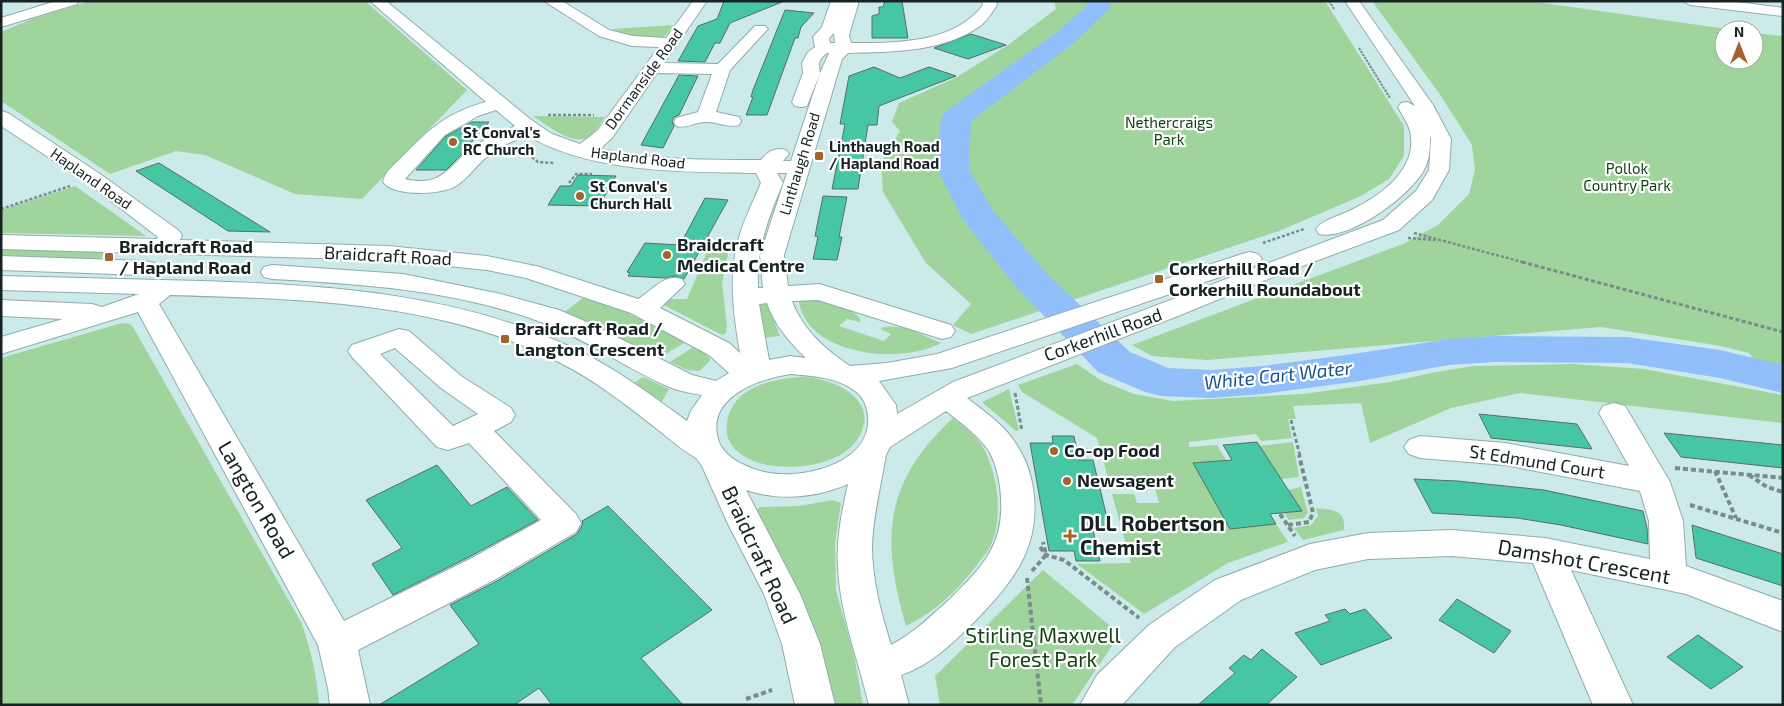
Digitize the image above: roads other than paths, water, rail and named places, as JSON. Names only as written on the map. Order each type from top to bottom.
[{"type":"street","points":[[1,24],[72,1]]},
{"type":"street","name":"Hapland Road","points":[[378,1],[506,110],[528,127],[556,143],[582,151],[653,162],[799,167]]},
{"type":"street","points":[[551,1],[604,33],[632,41],[670,43]]},
{"type":"street","name":"Dormanside Road","points":[[582,151],[596,143],[618,116],[700,1]]},
{"type":"street","name":"Linthaugh Road","points":[[752,374],[746,297],[747,250],[755,222],[772,183],[766,172],[768,166],[770,161],[785,151],[812,73],[810,62],[814,55],[823,48],[821,37],[828,29],[838,1]]},
{"type":"street","points":[[844,48],[841,35],[852,1]]},
{"type":"street","points":[[874,62],[902,56],[932,40],[955,33],[976,23],[990,5],[989,1]]},
{"type":"street","points":[[1696,2],[1783,12]]},
{"type":"street","name":"Corkerhill Road","points":[[876,447],[947,397],[963,388],[1000,359],[1062,324],[1147,295],[1362,216],[1384,201],[1406,181],[1420,156],[1420,133],[1406,106],[1341,4]]},
{"type":"street","name":"Corkerhill Road","points":[[844,373],[1000,359],[1084,342],[1391,225],[1424,195],[1439,170],[1441,139],[1424,105],[1341,4]]},
{"type":"street","points":[[706,116],[722,69],[760,29]]},
{"type":"street","points":[[823,48],[844,48],[902,56]]},
{"type":"street","name":"Linthaugh Road","points":[[844,48],[834,57],[772,255],[772,274],[776,294],[787,318],[799,337],[814,353],[844,373]]},
{"type":"street","points":[[652,68],[722,69]]},
{"type":"street","points":[[506,110],[471,112],[438,131],[395,176],[394,182],[406,186],[430,186],[448,182],[485,148],[528,127]]},
{"type":"street","points":[[683,122],[706,116],[732,121]]},
{"type":"street","name":"Hapland Road","points":[[1,117],[93,178],[170,235],[165,247]]},
{"type":"street","name":"Braidcraft Road","points":[[1,242],[388,253],[487,263],[532,272],[640,308],[719,349],[752,374]]},
{"type":"street","name":"Braidcraft Road","points":[[1,263],[293,273],[404,282],[438,287],[492,299],[550,316],[580,329],[683,382],[721,391]]},
{"type":"street","points":[[59,285],[86,266]]},
{"type":"street","points":[[275,292],[293,273]]},
{"type":"street","name":"Braidcraft Road","points":[[1,283],[59,285],[155,294],[275,292],[348,296],[424,307],[461,316],[522,336],[563,353],[620,387],[711,457],[782,594],[800,644],[816,705]]},
{"type":"street","points":[[640,308],[650,303],[673,284]]},
{"type":"street","points":[[746,297],[820,292],[942,331]]},
{"type":"street","points":[[1,346],[115,312],[155,294]]},
{"type":"street","name":"Langton Road","points":[[155,294],[338,643],[350,705]]},
{"type":"street","points":[[1,308],[115,312]]},
{"type":"street","points":[[1062,324],[1084,342]]},
{"type":"street","points":[[876,447],[852,469],[838,476],[800,486],[764,484],[736,476],[711,457],[701,428],[703,416],[721,391],[752,374],[790,365],[810,365],[844,373],[871,389],[881,403],[885,426],[876,447],[858,517],[855,548],[857,579],[889,705]]},
{"type":"street","points":[[879,663],[903,658],[948,624],[984,589],[1002,567],[1013,548],[1018,532],[1017,488],[1007,456],[990,433],[947,397]]},
{"type":"street","points":[[1614,413],[1652,481],[1666,521],[1669,576]]},
{"type":"street","points":[[338,643],[483,569],[564,523],[474,429]]},
{"type":"street","name":"St Edmund Court","points":[[1420,447],[1505,454],[1652,481]]},
{"type":"street","name":"Damshot Crescent","points":[[1100,705],[1111,687],[1162,636],[1228,590],[1310,558],[1368,546],[1452,543],[1545,551],[1691,580],[1783,617]]},
{"type":"street","points":[[1545,551],[1613,705]]},
{"type":"waterway","name":"White Cart Water","points":[[1099,1],[1098,8],[1065,38],[956,118],[953,169],[977,213],[1032,281],[1114,362],[1161,382],[1211,384],[1263,380],[1360,367],[1449,352],[1495,349],[1627,350],[1720,364],[1783,379]]},
{"type":"place","name":"St Conval's RC Church","points":[[453,142]]},
{"type":"place","name":"Linthaugh Road / Hapland Road","points":[[819,156]]},
{"type":"place","name":"St Conval's Church Hall","points":[[580,196]]},
{"type":"place","name":"Braidcraft Medical Centre","points":[[667,255]]},
{"type":"place","name":"Braidcraft Road / Hapland Road","points":[[109,257]]},
{"type":"place","name":"Corkerhill Road / Corkerhill Roundabout","points":[[1159,279]]},
{"type":"place","name":"Braidcraft Road / Langton Crescent","points":[[505,339]]},
{"type":"place","name":"Co-op Food","points":[[1054,451]]},
{"type":"place","name":"Newsagent","points":[[1067,481]]},
{"type":"place","name":"DLL Robertson Chemist","points":[[1070,536]]},
{"type":"park label","name":"Nethercraigs Park","points":[[1169,132]]},
{"type":"park label","name":"Pollok Country Park","points":[[1627,178]]},
{"type":"park label","name":"Stirling Maxwell Forest Park","points":[[1043,648]]}]
